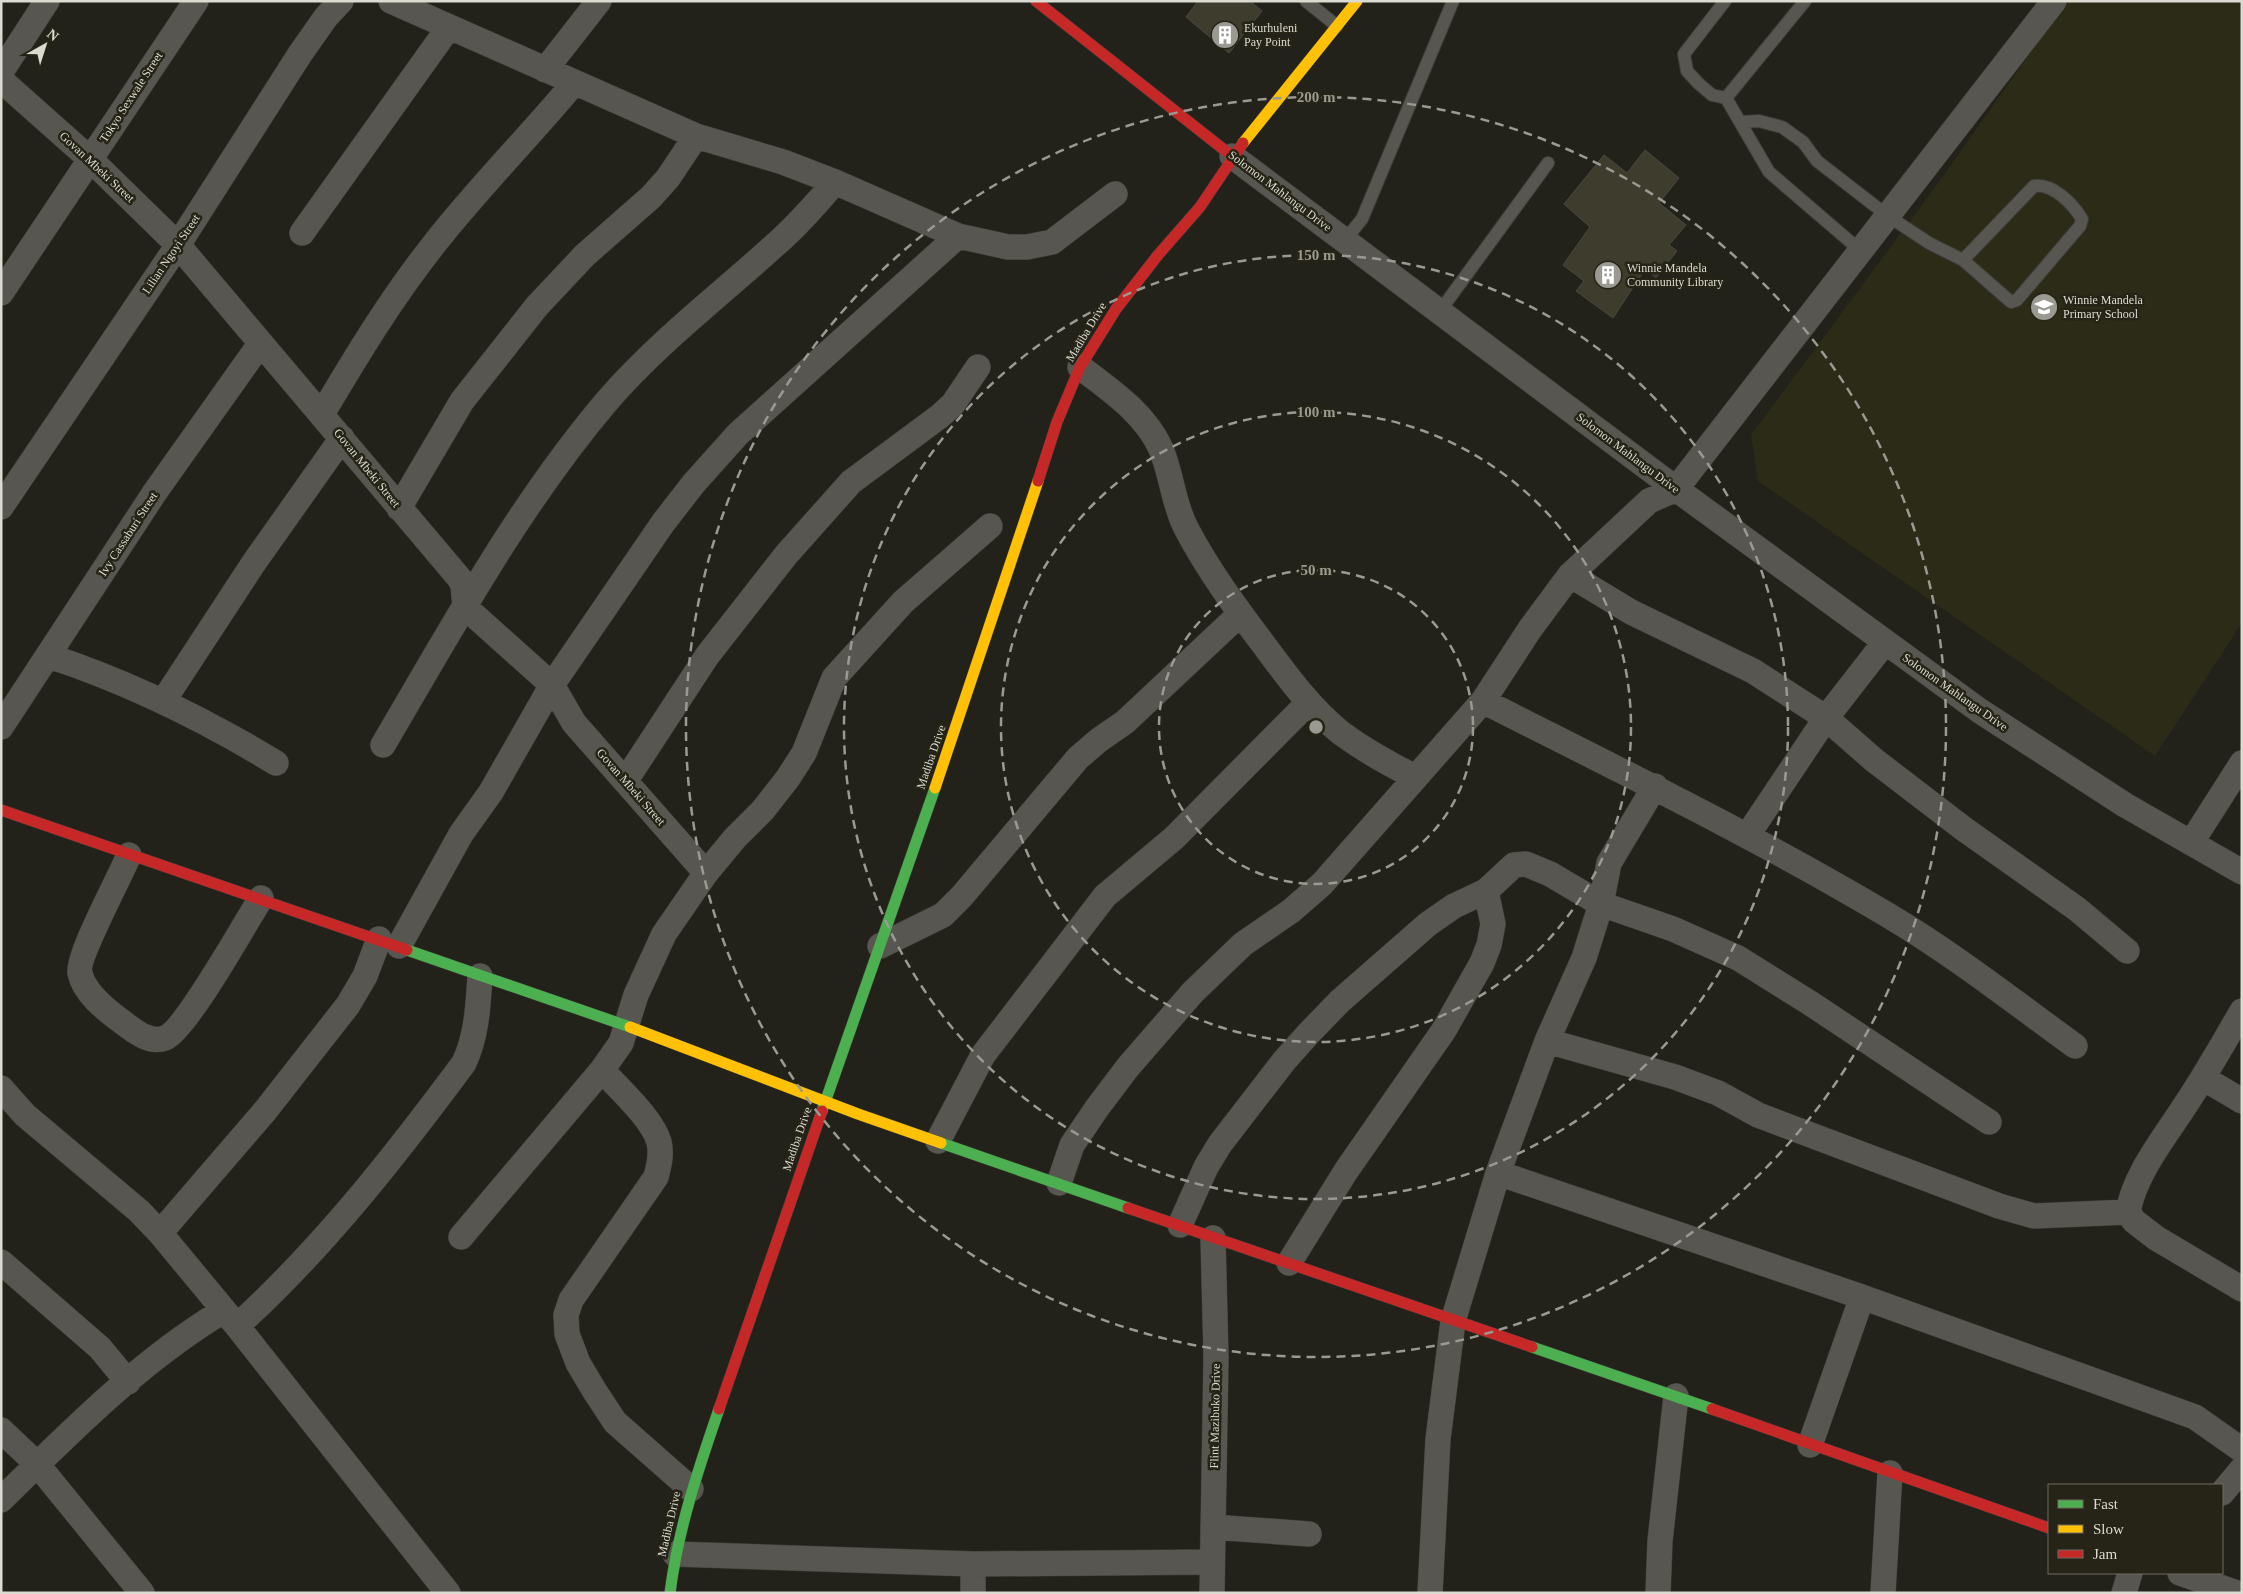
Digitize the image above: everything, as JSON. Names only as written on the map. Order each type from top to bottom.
[{"type":"street","points":[[1,72],[47,1]]},
{"type":"street","name":"Tokyo Sexwale Street","points":[[1,294],[196,1]]},
{"type":"street","name":"Lilian Ngoyi Street","points":[[1,507],[178,245],[300,54],[326,17],[341,1]]},
{"type":"street","points":[[391,1],[696,136],[783,162],[835,182],[958,236],[1008,247],[1027,247],[1052,242],[1115,194]]},
{"type":"street","points":[[545,70],[599,1]]},
{"type":"street","name":"Solomon Mahlangu Drive","points":[[1036,1],[1232,156],[1676,490],[1885,642],[2012,732],[2126,805],[2242,872]]},
{"type":"street","name":"Madiba Drive","points":[[670,1593],[675,1554],[691,1489],[979,660],[1057,422],[1080,367],[1116,308],[1158,255],[1200,207],[1232,156],[1356,1]]},
{"type":"street","points":[[1059,1182],[1072,1145],[1097,1108],[1128,1067],[1193,992],[1243,944],[1291,911],[1322,884],[1483,701],[1530,629],[1570,575],[1649,500],[1676,490],[2054,1]]},
{"type":"street","points":[[302,233],[449,27]]},
{"type":"street","name":"Govan Mbeki Street","points":[[1,80],[90,160],[178,245],[460,579],[463,586],[465,607],[552,685],[574,723],[706,873]]},
{"type":"street","points":[[322,414],[374,329],[430,249],[574,83]]},
{"type":"street","points":[[399,508],[462,401],[537,306],[585,255],[657,191],[677,166],[696,136]]},
{"type":"street","points":[[383,745],[465,607],[546,477],[608,400],[714,296],[775,245],[835,182]]},
{"type":"street","points":[[160,1233],[266,1111],[348,1005],[365,976],[491,792],[552,685],[663,523],[714,459],[738,434],[958,236]]},
{"type":"street","name":"Ivy Cassaburi Street","points":[[1,727],[155,492],[260,344]]},
{"type":"street","points":[[626,780],[707,656],[786,555],[852,482],[946,410],[978,367]]},
{"type":"street","points":[[1080,367],[1131,408],[1149,428],[1161,450],[1178,512],[1197,550],[1240,614],[1309,702],[1340,732],[1390,765],[1415,777]]},
{"type":"street","points":[[164,700],[253,564],[342,438]]},
{"type":"street","points":[[461,1238],[602,1070],[621,1043],[636,995],[664,934],[706,873],[735,838],[763,810],[788,778],[804,753],[834,678],[903,602],[990,526]]},
{"type":"street","points":[[1570,575],[1631,612],[1753,671],[1826,718],[1882,766],[1964,829],[2077,909],[2128,951]]},
{"type":"street","points":[[880,946],[943,915],[962,896],[1078,758],[1099,740],[1125,722],[1240,614]]},
{"type":"street","points":[[1747,836],[1826,718],[1885,642]]},
{"type":"street","points":[[49,656],[164,700],[276,763]]},
{"type":"street","points":[[1483,701],[1655,786],[1888,915],[1980,976],[2075,1046]]},
{"type":"street","points":[[938,1141],[983,1055],[1105,896],[1174,838],[1309,702]]},
{"type":"street","points":[[2192,843],[2242,763]]},
{"type":"street","points":[[1430,1593],[1438,1439],[1453,1321],[1498,1173],[1547,1041],[1584,958],[1601,904],[1609,863],[1655,786]]},
{"type":"street","points":[[1,810],[389,942],[480,976],[668,1040],[825,1102],[1059,1182],[1213,1238],[1453,1321],[1676,1396],[2048,1528]]},
{"type":"street","points":[[130,855],[88,940],[81,959],[79,972],[86,988],[111,1014],[150,1039],[165,1038],[177,1028],[198,1001],[261,898]]},
{"type":"street","points":[[1180,1225],[1206,1167],[1220,1144],[1284,1061],[1340,1001],[1428,924],[1454,906],[1486,891],[1514,866],[1526,864],[1550,874],[1601,904],[1673,929],[1738,958],[1810,1002],[1989,1122]]},
{"type":"street","points":[[1289,1263],[1346,1171],[1444,1030],[1482,963],[1489,945],[1493,924],[1486,891]]},
{"type":"street","points":[[1,1500],[37,1464],[128,1382],[201,1324],[230,1319],[267,1299],[320,1243],[464,1063],[472,1044],[476,1026],[480,976]]},
{"type":"street","points":[[2242,1011],[2203,1078],[2147,1166],[2134,1189],[2128,1212],[2134,1221],[2156,1238],[2242,1289]]},
{"type":"street","points":[[1547,1041],[1692,1083],[1718,1093],[1758,1115],[1999,1206],[2034,1216],[2128,1212]]},
{"type":"street","points":[[602,1070],[651,1125],[659,1143],[660,1161],[656,1177],[571,1300],[566,1315],[567,1334],[578,1363],[615,1422],[691,1489]]},
{"type":"street","points":[[2203,1078],[2242,1101]]},
{"type":"street","points":[[1,1088],[26,1116],[139,1211],[160,1233],[448,1593]]},
{"type":"street","points":[[1498,1173],[1862,1297],[2195,1416],[2242,1450]]},
{"type":"street","name":"Flint Mazibuko Drive","points":[[1213,1238],[1216,1357],[1212,1562],[1217,1592]]},
{"type":"street","points":[[1,1262],[100,1348],[115,1363],[128,1382]]},
{"type":"street","points":[[1810,1445],[1862,1297]]},
{"type":"street","points":[[1658,1593],[1660,1542],[1676,1396]]},
{"type":"street","points":[[1,1430],[37,1464],[142,1593]]},
{"type":"street","points":[[2223,1492],[2242,1469]]},
{"type":"street","points":[[1883,1593],[1890,1473]]},
{"type":"street","points":[[1213,1527],[1309,1534]]},
{"type":"street","points":[[675,1554],[973,1564],[1212,1562]]},
{"type":"street","points":[[973,1564],[973,1593]]},
{"type":"street","points":[[2124,1593],[2130,1574]]},
{"type":"street","points":[[2183,1574],[2237,1593]]},
{"type":"lane","points":[[1306,1],[1337,26]]},
{"type":"lane","points":[[1345,240],[1362,219],[1453,1]]},
{"type":"lane","points":[[1724,1],[1684,54],[1687,71],[1712,95],[1726,98],[1769,172],[1861,251]]},
{"type":"lane","points":[[1726,98],[1805,1]]},
{"type":"lane","points":[[1741,122],[1759,121],[1782,127],[1803,142],[1818,161],[1888,216],[1929,243],[1962,260],[2011,302],[2017,300],[2080,226],[2082,220],[2076,210],[2050,188],[2043,184],[2034,186],[1962,260]]},
{"type":"lane","points":[[1440,311],[1548,163]]},
{"type":"shaded area","name":"Winnie Mandela Primary School","points":[[2067,1],[2242,1],[2242,623],[2155,756],[1758,481],[1751,435],[1941,179]]},
{"type":"building","name":"Ekurhuleni Pay Point","points":[[1198,1],[1250,1],[1262,11],[1229,53],[1186,17]]},
{"type":"building","points":[[1645,150],[1679,178],[1659,203],[1686,225],[1669,245],[1677,251],[1656,278],[1645,269],[1613,318],[1576,291],[1584,281],[1563,265],[1590,227],[1564,204],[1604,155],[1627,173]]},
{"type":"traffic: fast","points":[[822,1111],[935,788]]},
{"type":"traffic: fast","points":[[407,950],[630,1027]]},
{"type":"traffic: fast","points":[[941,1143],[1128,1208]]},
{"type":"traffic: fast","points":[[1532,1347],[1712,1409]]},
{"type":"traffic: fast","points":[[670,1593],[683,1523],[719,1409]]},
{"type":"traffic: slow","points":[[1243,143],[1357,1]]},
{"type":"traffic: slow","points":[[935,788],[1038,481]]},
{"type":"traffic: slow","points":[[630,1027],[858,1114],[941,1143]]},
{"type":"traffic: jam","points":[[1036,1],[1232,156]]},
{"type":"traffic: jam","points":[[1038,481],[1057,422],[1080,367],[1116,309],[1158,255],[1200,207],[1243,143]]},
{"type":"traffic: jam","points":[[1,810],[407,950]]},
{"type":"traffic: jam","points":[[719,1409],[822,1111]]},
{"type":"traffic: jam","points":[[1128,1208],[1532,1347]]},
{"type":"traffic: jam","points":[[1712,1409],[2048,1528]]},
{"type":"place","name":"Ekurhuleni Pay Point","points":[[1225,35]]},
{"type":"place","name":"Winnie Mandela Community Library","points":[[1608,275]]},
{"type":"place","name":"Winnie Mandela Primary School","points":[[2044,307]]}]
